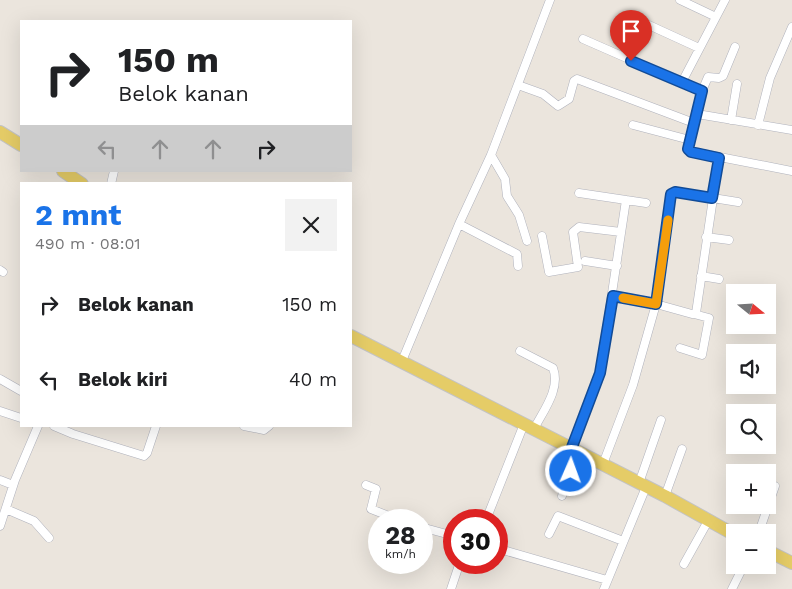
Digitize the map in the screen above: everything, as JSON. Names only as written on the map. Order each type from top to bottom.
[{"type":"main road","points":[[0,132],[20,144]]},
{"type":"main road","points":[[64,172],[79,182]]},
{"type":"main road","points":[[352,336],[665,496],[726,530]]},
{"type":"main road","points":[[776,555],[792,563]]},
{"type":"street","points":[[402,361],[459,224],[491,155],[550,0]]},
{"type":"street","points":[[680,0],[716,17]]},
{"type":"street","points":[[682,82],[725,0]]},
{"type":"street","points":[[640,20],[699,48]]},
{"type":"street","points":[[758,125],[761,106],[770,78],[792,27]]},
{"type":"street","points":[[583,38],[702,91]]},
{"type":"street","points":[[735,48],[724,76],[719,78],[708,77],[702,91],[689,151],[792,171]]},
{"type":"street","points":[[518,85],[542,94],[558,106],[569,99],[574,81],[578,79],[694,123]]},
{"type":"street","points":[[731,120],[737,84]]},
{"type":"street","points":[[697,114],[792,130]]},
{"type":"street","points":[[633,125],[690,140]]},
{"type":"street","points":[[491,155],[505,179],[506,196],[519,215],[527,241]]},
{"type":"street","points":[[694,314],[719,158]]},
{"type":"street","points":[[603,464],[633,385],[656,304],[671,194],[675,192],[738,202]]},
{"type":"street","points":[[580,193],[646,203]]},
{"type":"street","points":[[562,496],[571,471],[569,460],[571,449],[600,373],[626,200]]},
{"type":"street","points":[[459,224],[517,254],[518,266]]},
{"type":"street","points":[[542,236],[549,272],[578,267],[573,232],[579,226],[621,232]]},
{"type":"street","points":[[706,237],[729,240]]},
{"type":"street","points":[[585,261],[617,266]]},
{"type":"street","points":[[701,276],[719,279]]},
{"type":"street","points":[[613,296],[656,304],[709,318],[702,355],[680,348]]},
{"type":"street","points":[[491,509],[529,427],[553,391],[555,375],[553,368],[520,351]]},
{"type":"street","points":[[0,379],[20,390]]},
{"type":"street","points":[[0,411],[20,418]]},
{"type":"street","points":[[604,589],[642,485],[661,420]]},
{"type":"street","points":[[0,526],[13,485],[38,427]]},
{"type":"street","points":[[56,427],[144,456],[148,453],[156,427]]},
{"type":"street","points":[[249,427],[264,430],[267,427]]},
{"type":"street","points":[[665,496],[682,449]]},
{"type":"street","points":[[0,480],[13,485]]},
{"type":"street","points":[[366,485],[376,489],[371,509]]},
{"type":"street","points":[[6,509],[34,521],[50,538]]},
{"type":"street","points":[[549,534],[558,516],[623,541]]},
{"type":"street","points":[[684,564],[695,548],[708,521]]},
{"type":"street","points":[[508,551],[607,580]]},
{"type":"street","points":[[451,589],[456,574]]},
{"type":"street","points":[[732,589],[740,574]]},
{"type":"slow traffic","points":[[623,298],[656,304],[668,220]]},
{"type":"route","points":[[571,471],[569,455],[600,373],[613,296],[656,304],[671,194],[675,192],[712,198],[719,158],[691,152],[688,149],[702,91],[631,61]]}]
